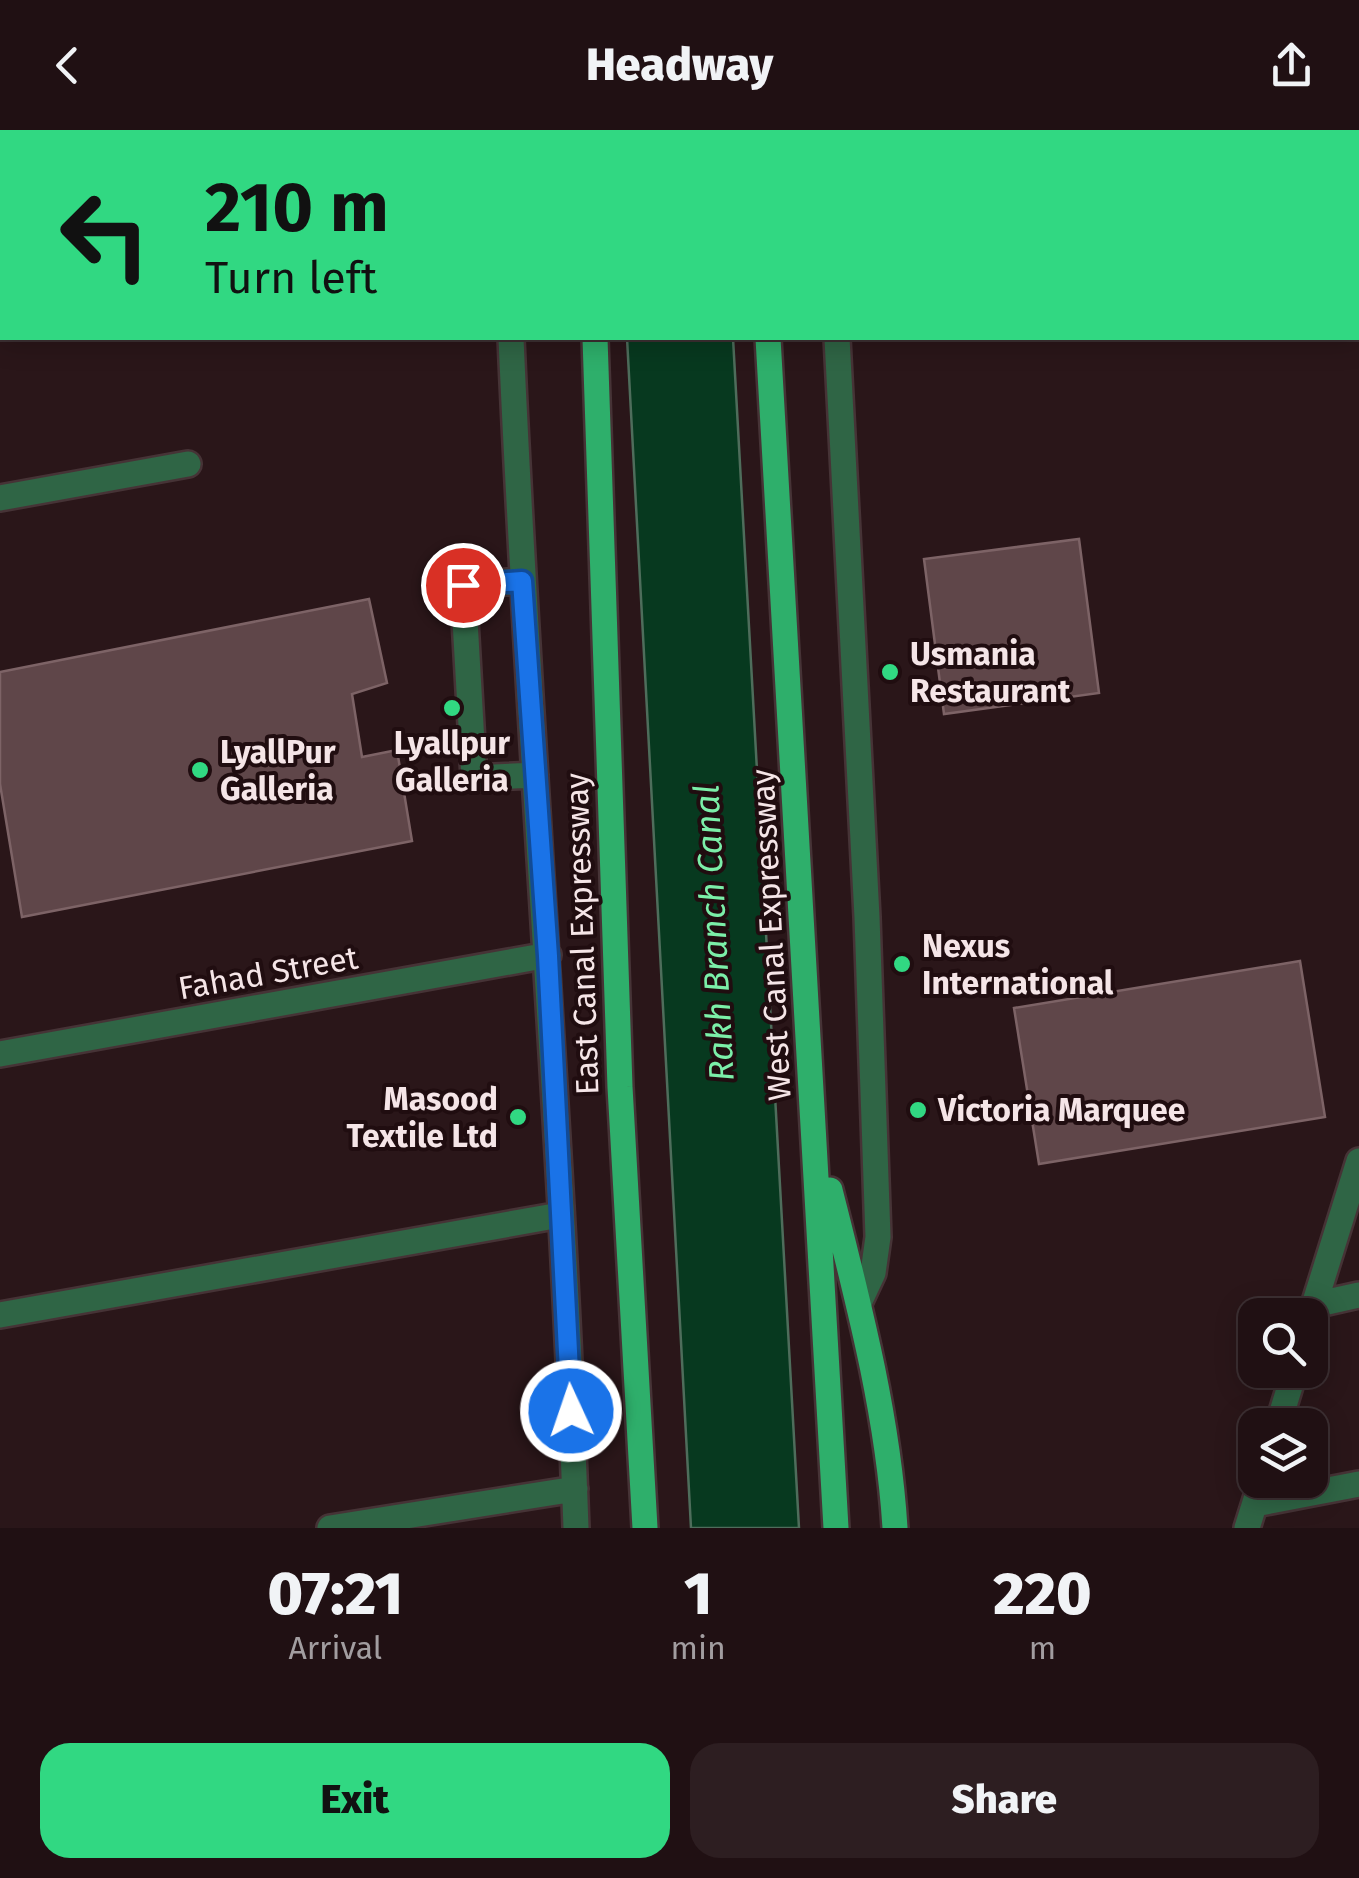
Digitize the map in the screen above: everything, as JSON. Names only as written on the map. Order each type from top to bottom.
[{"type":"main road","name":"East Canal Expressway","points":[[595,340],[620,1087],[646,1528]]},
{"type":"main road","name":"West Canal Expressway","points":[[768,340],[836,1528]]},
{"type":"main road","points":[[620,1087],[621,1406],[628,1528]]},
{"type":"main road","points":[[816,1136],[859,1303],[892,1470],[894,1528]]},
{"type":"street","points":[[511,340],[522,581],[548,956],[576,1528]]},
{"type":"street","points":[[841,340],[878,1237],[873,1274],[859,1303]]},
{"type":"street","points":[[0,498],[188,464]]},
{"type":"street","points":[[522,581],[463,585],[474,778],[536,774]]},
{"type":"street","name":"Fahad Street","points":[[0,1054],[548,956]]},
{"type":"street","points":[[1316,1298],[1359,1162]]},
{"type":"street","points":[[0,1314],[560,1215]]},
{"type":"street","points":[[1328,1307],[1359,1296]]},
{"type":"street","points":[[1254,1504],[1359,1484]]},
{"type":"street","points":[[330,1528],[575,1489]]},
{"type":"water","name":"Rakh Branch Canal","points":[[627,340],[733,340],[799,1528],[691,1528]]},
{"type":"building","points":[[1079,539],[1099,693],[944,714],[924,559]]},
{"type":"building","name":"LyallPur Galleria","points":[[369,599],[387,683],[352,694],[362,757],[397,750],[412,841],[22,917],[0,784],[0,672]]},
{"type":"building","points":[[1300,961],[1325,1117],[1039,1164],[1014,1008]]},
{"type":"place","name":"Usmania Restaurant","points":[[890,672]]},
{"type":"place","name":"Lyallpur Galleria","points":[[452,708]]},
{"type":"place","name":"LyallPur Galleria","points":[[200,770]]},
{"type":"place","name":"Nexus International","points":[[902,964]]},
{"type":"place","name":"Victoria Marquee","points":[[918,1110]]},
{"type":"place","name":"Masood Textile Ltd","points":[[518,1117]]},
{"type":"route","points":[[463,585],[522,581],[548,956],[571,1411]]}]
